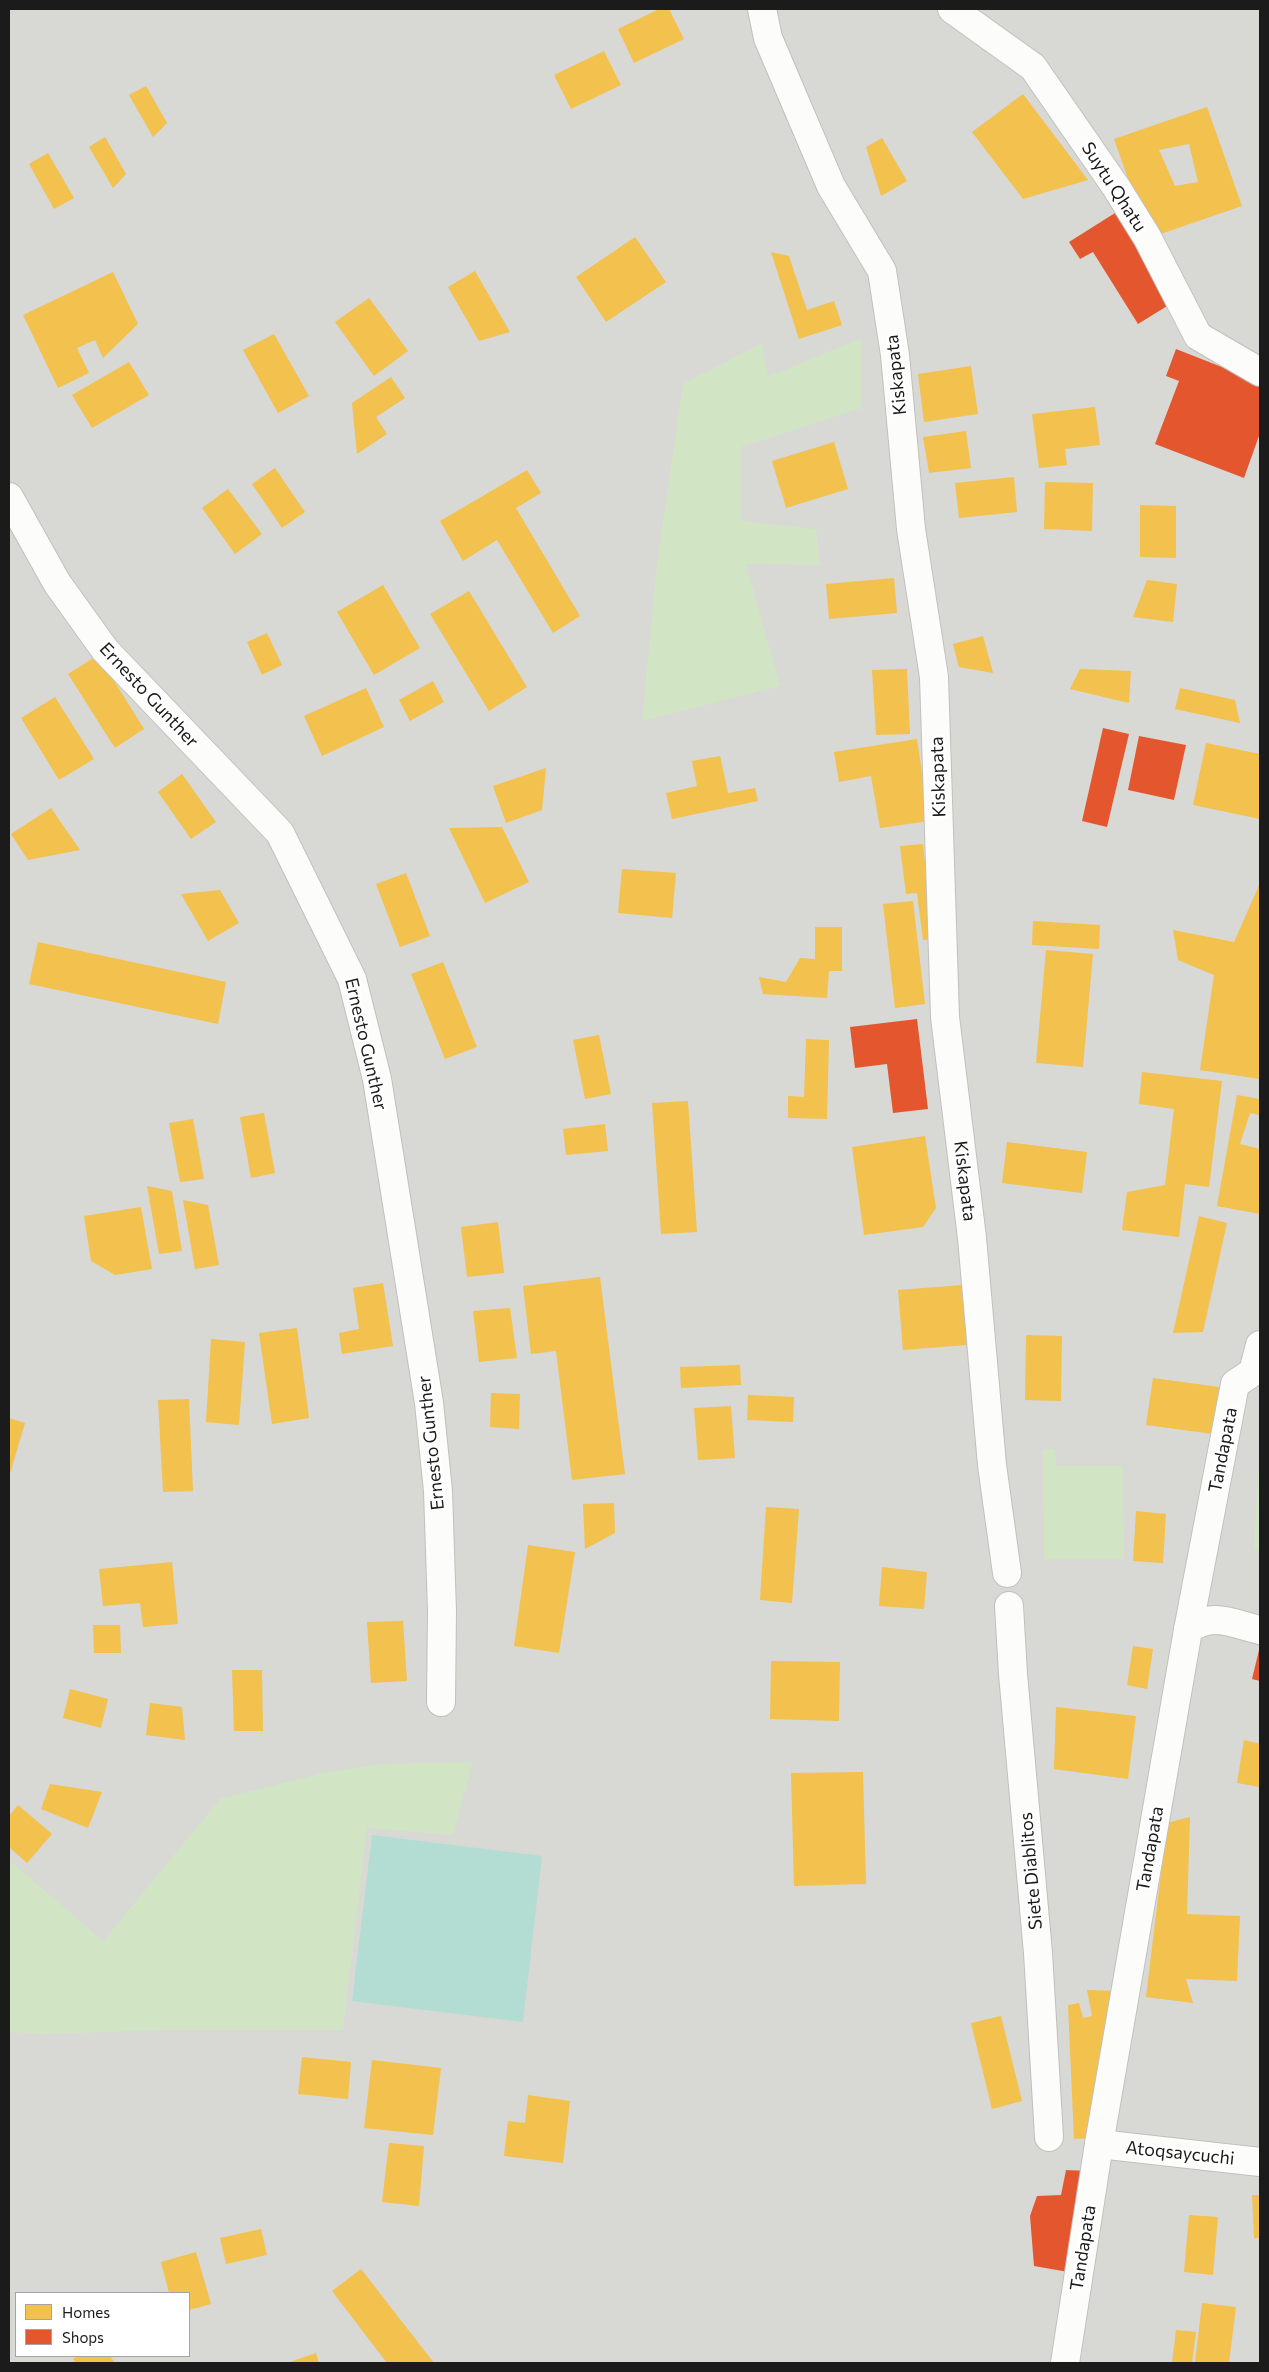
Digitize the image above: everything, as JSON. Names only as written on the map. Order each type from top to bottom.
[{"type":"street","name":"Kiskapata","points":[[762,9],[768,38],[831,186],[882,271],[884,280],[895,355],[911,529],[934,677],[945,1017],[972,1238],[992,1465],[1007,1573]]},
{"type":"street","name":"Suytu Qhatu","points":[[952,9],[1033,67],[1116,187],[1141,228],[1198,336],[1260,372]]},
{"type":"street","name":"Ernesto Gunther","points":[[9,496],[57,584],[105,650],[280,833],[352,979],[377,1079],[429,1403],[438,1500],[442,1611],[441,1702]]},
{"type":"street","name":"Tandapata","points":[[1064,2363],[1099,2144],[1188,1630],[1235,1384],[1253,1372],[1260,1345]]},
{"type":"street","name":"Siete Diablitos","points":[[1009,1606],[1013,1674],[1038,1953],[1049,2137]]},
{"type":"street","points":[[1188,1630],[1198,1622],[1211,1618],[1260,1630]]},
{"type":"street","name":"Atoqsaycuchi","points":[[1099,2144],[1260,2162]]},
{"type":"shaded area","points":[[9,9],[1260,9],[1260,2363],[9,2363]]},
{"type":"shaded area","points":[[372,1835],[542,1856],[523,2022],[352,2001]]},
{"type":"green space","points":[[862,338],[862,408],[741,447],[742,521],[816,529],[820,565],[746,564],[780,686],[642,721],[657,564],[683,384],[762,343],[768,377]]},
{"type":"green space","points":[[1260,1447],[1260,1551],[1254,1549]]},
{"type":"green space","points":[[1043,1449],[1055,1449],[1056,1466],[1123,1466],[1124,1559],[1044,1559]]},
{"type":"green space","points":[[473,1762],[453,1835],[367,1828],[343,2030],[166,2030],[42,2034],[9,2032],[9,1860],[103,1941],[220,1799],[327,1772],[381,1764]]},
{"type":"building: Homes","points":[[659,9],[669,9],[684,39],[634,63],[618,29]]},
{"type":"building: Homes","points":[[604,51],[621,85],[571,109],[554,75]]},
{"type":"building: Homes","points":[[146,86],[167,123],[153,137],[129,95]]},
{"type":"building: Homes","points":[[1023,94],[1088,180],[1023,199],[972,132]]},
{"type":"building: Homes","points":[[1207,107],[1242,206],[1149,238],[1114,139]],"holes":[[[1189,144],[1198,182],[1175,186],[1159,150]]]},
{"type":"building: Homes","points":[[105,137],[126,174],[113,188],[89,147]]},
{"type":"building: Homes","points":[[882,138],[907,181],[881,196],[866,147]]},
{"type":"building: Homes","points":[[48,153],[74,198],[54,209],[29,164]]},
{"type":"building: Homes","points":[[635,237],[666,282],[606,322],[576,277]]},
{"type":"building: Homes","points":[[771,252],[789,256],[807,310],[834,301],[842,325],[799,339]]},
{"type":"building: Homes","points":[[475,271],[510,332],[479,341],[448,287]]},
{"type":"building: Homes","points":[[113,272],[138,324],[103,358],[95,340],[77,348],[89,373],[58,388],[23,315]]},
{"type":"building: Homes","points":[[369,298],[408,351],[374,376],[335,322]]},
{"type":"building: Homes","points":[[274,334],[309,396],[278,413],[243,350]]},
{"type":"building: Homes","points":[[129,362],[149,395],[92,428],[72,395]]},
{"type":"building: Homes","points":[[971,366],[978,414],[924,422],[918,374]]},
{"type":"building: Homes","points":[[391,377],[405,398],[376,417],[387,434],[357,454],[352,403]]},
{"type":"building: Homes","points":[[1095,407],[1100,445],[1065,449],[1067,465],[1039,468],[1032,414]]},
{"type":"building: Homes","points":[[966,431],[971,468],[929,473],[923,437]]},
{"type":"building: Homes","points":[[834,442],[848,489],[786,508],[772,461]]},
{"type":"building: Homes","points":[[275,468],[305,512],[282,528],[252,484]]},
{"type":"building: Homes","points":[[527,470],[541,493],[516,508],[580,616],[553,633],[497,540],[463,561],[440,521]]},
{"type":"building: Homes","points":[[1014,477],[1017,512],[959,518],[955,483]]},
{"type":"building: Homes","points":[[1045,482],[1093,483],[1092,531],[1044,529]]},
{"type":"building: Homes","points":[[228,489],[262,534],[235,554],[202,508]]},
{"type":"building: Homes","points":[[1140,505],[1176,506],[1176,558],[1140,557]]},
{"type":"building: Homes","points":[[894,578],[897,613],[829,619],[826,584]]},
{"type":"building: Homes","points":[[1147,580],[1177,584],[1173,622],[1133,617]]},
{"type":"building: Homes","points":[[383,585],[420,648],[374,675],[337,612]]},
{"type":"building: Homes","points":[[469,591],[527,687],[489,711],[430,614]]},
{"type":"building: Homes","points":[[267,633],[282,665],[262,675],[247,642]]},
{"type":"building: Homes","points":[[983,636],[993,673],[959,667],[953,644]]},
{"type":"building: Homes","points":[[98,655],[144,729],[115,748],[68,674]]},
{"type":"building: Homes","points":[[907,669],[910,734],[876,735],[872,670]]},
{"type":"building: Homes","points":[[1080,669],[1131,671],[1129,703],[1070,689]]},
{"type":"building: Homes","points":[[433,681],[444,702],[410,721],[399,700]]},
{"type":"building: Homes","points":[[366,688],[384,727],[322,756],[304,716]]},
{"type":"building: Homes","points":[[1180,688],[1235,700],[1240,723],[1175,709]]},
{"type":"building: Homes","points":[[55,697],[94,759],[59,780],[21,718]]},
{"type":"building: Homes","points":[[917,739],[929,821],[880,828],[871,776],[839,782],[834,752]]},
{"type":"building: Homes","points":[[1206,743],[1260,754],[1260,819],[1193,805]]},
{"type":"building: Homes","points":[[720,756],[728,793],[755,788],[758,801],[672,819],[666,793],[697,786],[692,761]]},
{"type":"building: Homes","points":[[546,768],[542,810],[506,823],[493,786]]},
{"type":"building: Homes","points":[[182,774],[216,822],[191,839],[158,792]]},
{"type":"building: Homes","points":[[51,808],[80,850],[28,860],[11,834]]},
{"type":"building: Homes","points":[[502,827],[529,882],[485,903],[449,828]]},
{"type":"building: Homes","points":[[923,844],[933,939],[923,940],[917,893],[906,894],[900,846]]},
{"type":"building: Homes","points":[[622,869],[676,873],[672,918],[618,913]]},
{"type":"building: Homes","points":[[406,873],[430,936],[400,947],[376,884]]},
{"type":"building: Homes","points":[[1260,883],[1260,1079],[1200,1070],[1214,975],[1178,960],[1173,930],[1234,942]]},
{"type":"building: Homes","points":[[220,890],[239,923],[208,941],[181,894]]},
{"type":"building: Homes","points":[[913,901],[925,1004],[895,1008],[883,904]]},
{"type":"building: Homes","points":[[1033,921],[1100,925],[1099,949],[1032,945]]},
{"type":"building: Homes","points":[[815,927],[842,927],[842,971],[829,971],[827,998],[763,994],[759,977],[786,982],[800,958],[815,959]]},
{"type":"building: Homes","points":[[38,942],[226,982],[218,1024],[29,984]]},
{"type":"building: Homes","points":[[1046,950],[1093,954],[1083,1067],[1036,1063]]},
{"type":"building: Homes","points":[[443,962],[477,1047],[445,1059],[411,974]]},
{"type":"building: Homes","points":[[599,1035],[611,1094],[585,1099],[573,1040]]},
{"type":"building: Homes","points":[[806,1039],[829,1040],[827,1119],[788,1118],[788,1096],[804,1097]]},
{"type":"building: Homes","points":[[1142,1072],[1222,1081],[1209,1187],[1185,1184],[1179,1237],[1122,1230],[1127,1192],[1165,1185],[1174,1109],[1139,1104]]},
{"type":"building: Homes","points":[[1237,1095],[1260,1099],[1260,1115],[1250,1113],[1240,1144],[1260,1149],[1260,1214],[1217,1206]]},
{"type":"building: Homes","points":[[688,1101],[697,1232],[661,1234],[652,1103]]},
{"type":"building: Homes","points":[[264,1113],[275,1173],[251,1178],[240,1117]]},
{"type":"building: Homes","points":[[193,1119],[204,1179],[180,1182],[169,1123]]},
{"type":"building: Homes","points":[[605,1124],[608,1151],[566,1155],[563,1129]]},
{"type":"building: Homes","points":[[925,1136],[936,1208],[923,1227],[864,1235],[852,1147]]},
{"type":"building: Homes","points":[[1007,1142],[1087,1152],[1082,1193],[1002,1183]]},
{"type":"building: Homes","points":[[147,1186],[172,1191],[182,1251],[159,1254]]},
{"type":"building: Homes","points":[[183,1200],[208,1205],[219,1265],[195,1269]]},
{"type":"building: Homes","points":[[141,1207],[152,1269],[115,1275],[91,1261],[84,1216]]},
{"type":"building: Homes","points":[[1199,1216],[1227,1223],[1203,1332],[1173,1333]]},
{"type":"building: Homes","points":[[498,1222],[504,1273],[467,1277],[461,1227]]},
{"type":"building: Homes","points":[[600,1277],[625,1474],[572,1480],[556,1351],[531,1354],[523,1286]]},
{"type":"building: Homes","points":[[383,1283],[393,1346],[342,1354],[339,1333],[359,1329],[353,1288]]},
{"type":"building: Homes","points":[[962,1285],[967,1345],[903,1350],[898,1290]]},
{"type":"building: Homes","points":[[510,1308],[517,1358],[479,1362],[473,1311]]},
{"type":"building: Homes","points":[[297,1328],[309,1418],[272,1424],[259,1333]]},
{"type":"building: Homes","points":[[1026,1335],[1062,1336],[1061,1401],[1025,1400]]},
{"type":"building: Homes","points":[[211,1339],[245,1342],[239,1425],[206,1422]]},
{"type":"building: Homes","points":[[740,1365],[741,1385],[681,1388],[680,1367]]},
{"type":"building: Homes","points":[[1153,1378],[1219,1387],[1213,1434],[1146,1425]]},
{"type":"building: Homes","points":[[491,1393],[520,1394],[519,1429],[490,1427]]},
{"type":"building: Homes","points":[[748,1395],[794,1397],[793,1422],[747,1420]]},
{"type":"building: Homes","points":[[189,1399],[193,1491],[163,1492],[158,1400]]},
{"type":"building: Homes","points":[[731,1406],[735,1458],[698,1460],[694,1408]]},
{"type":"building: Homes","points":[[9,1418],[25,1423],[9,1477]]},
{"type":"building: Homes","points":[[614,1503],[615,1533],[585,1549],[583,1504]]},
{"type":"building: Homes","points":[[766,1507],[799,1509],[792,1603],[760,1600]]},
{"type":"building: Homes","points":[[1136,1511],[1166,1514],[1163,1563],[1133,1561]]},
{"type":"building: Homes","points":[[528,1545],[575,1552],[559,1653],[514,1646]]},
{"type":"building: Homes","points":[[172,1562],[178,1624],[143,1627],[140,1603],[103,1606],[99,1569]]},
{"type":"building: Homes","points":[[882,1567],[927,1572],[924,1609],[879,1606]]},
{"type":"building: Homes","points":[[403,1621],[407,1681],[371,1683],[367,1622]]},
{"type":"building: Homes","points":[[93,1625],[120,1625],[121,1653],[94,1653]]},
{"type":"building: Homes","points":[[1133,1646],[1153,1649],[1147,1689],[1127,1685]]},
{"type":"building: Homes","points":[[771,1661],[840,1662],[839,1721],[770,1719]]},
{"type":"building: Homes","points":[[232,1670],[262,1670],[263,1731],[234,1731]]},
{"type":"building: Homes","points":[[70,1689],[108,1699],[101,1728],[63,1718]]},
{"type":"building: Homes","points":[[150,1703],[182,1707],[185,1740],[146,1735]]},
{"type":"building: Homes","points":[[1056,1707],[1136,1716],[1128,1779],[1054,1769]]},
{"type":"building: Homes","points":[[1244,1740],[1260,1744],[1260,1787],[1237,1783]]},
{"type":"building: Homes","points":[[863,1772],[866,1884],[794,1886],[791,1773]]},
{"type":"building: Homes","points":[[50,1784],[102,1792],[88,1828],[41,1809]]},
{"type":"building: Homes","points":[[18,1805],[52,1834],[27,1863],[9,1847],[9,1816]]},
{"type":"building: Homes","points":[[1190,1817],[1187,1914],[1240,1916],[1237,1981],[1186,1979],[1193,2003],[1146,1997],[1167,1823]]},
{"type":"building: Homes","points":[[1087,1990],[1119,1991],[1096,2138],[1074,2139],[1068,2005],[1079,2003],[1083,2018],[1092,2016]]},
{"type":"building: Homes","points":[[1001,2016],[1022,2101],[992,2109],[971,2023]]},
{"type":"building: Homes","points":[[302,2057],[351,2062],[348,2099],[298,2094]]},
{"type":"building: Homes","points":[[372,2060],[441,2068],[433,2135],[364,2128]]},
{"type":"building: Homes","points":[[528,2095],[570,2101],[563,2163],[504,2156],[508,2121],[525,2123]]},
{"type":"building: Homes","points":[[389,2143],[424,2146],[419,2206],[382,2202]]},
{"type":"building: Homes","points":[[1252,2195],[1260,2195],[1260,2238],[1254,2238]]},
{"type":"building: Homes","points":[[1189,2215],[1218,2217],[1213,2275],[1184,2272]]},
{"type":"building: Homes","points":[[261,2229],[267,2255],[226,2264],[220,2238]]},
{"type":"building: Homes","points":[[196,2252],[211,2304],[190,2310],[190,2292],[169,2292],[161,2262]]},
{"type":"building: Homes","points":[[361,2269],[434,2363],[387,2363],[332,2291]]},
{"type":"building: Homes","points":[[1202,2303],[1236,2307],[1229,2363],[1195,2363]]},
{"type":"building: Homes","points":[[1176,2330],[1196,2332],[1192,2363],[1172,2363]]},
{"type":"building: Homes","points":[[316,2353],[319,2363],[287,2363]]},
{"type":"building: Homes","points":[[76,2357],[111,2357],[115,2363],[76,2363],[73,2359]]},
{"type":"building: Shops","points":[[1115,213],[1172,303],[1138,324],[1093,252],[1080,259],[1069,242]]},
{"type":"building: Shops","points":[[1176,349],[1260,382],[1260,433],[1244,478],[1155,444],[1179,381],[1166,376]]},
{"type":"building: Shops","points":[[1103,728],[1129,734],[1107,827],[1082,821]]},
{"type":"building: Shops","points":[[1139,736],[1186,745],[1174,800],[1128,790]]},
{"type":"building: Shops","points":[[917,1019],[928,1109],[893,1113],[887,1064],[855,1068],[850,1027]]},
{"type":"building: Shops","points":[[1260,1646],[1260,1681],[1252,1679]]},
{"type":"building: Shops","points":[[1066,2170],[1088,2171],[1074,2273],[1034,2266],[1030,2216],[1037,2196],[1061,2195]]}]
